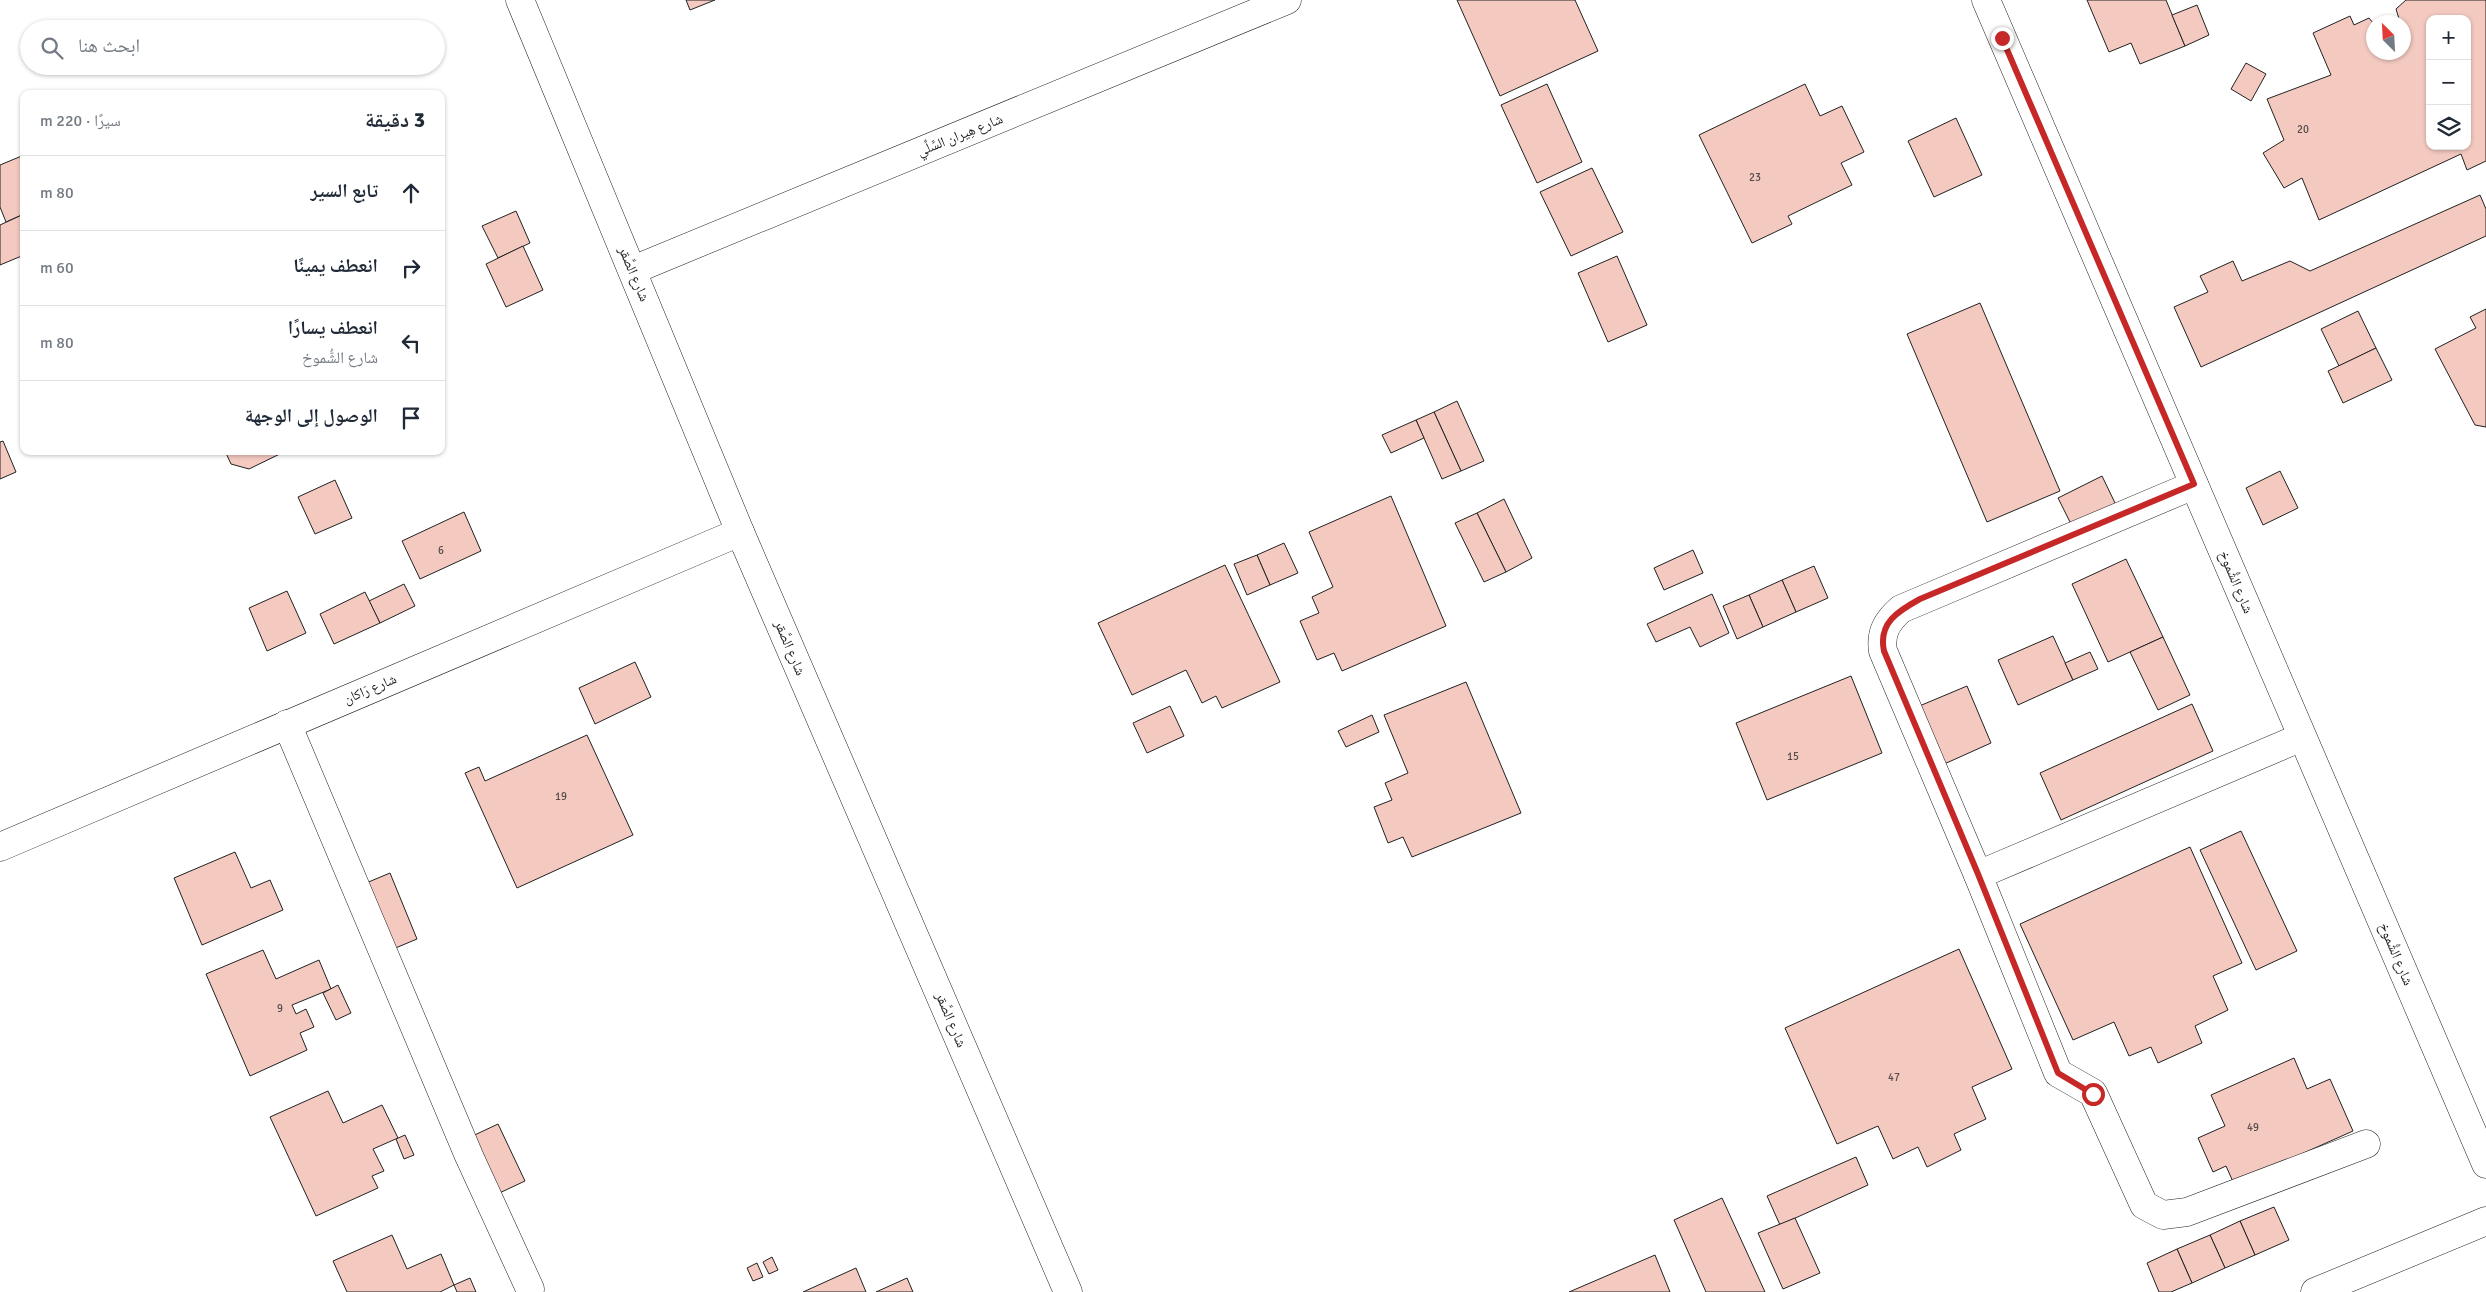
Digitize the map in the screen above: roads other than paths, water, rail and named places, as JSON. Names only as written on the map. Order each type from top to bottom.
[{"type":"street","name":"شارع الصَّقر","points":[[520,0],[740,532],[1068,1292]]},
{"type":"street","name":"شارع هِيران السَّلِّي","points":[[633,270],[1287,0]]},
{"type":"street","name":"شارع الشُّموخ","points":[[1986,0],[2486,1164]]},
{"type":"street","points":[[2194,484],[1920,599],[1901,609],[1887,624],[1882,641],[1884,651],[1978,874],[2058,1073],[2093,1094],[2144,1205],[2163,1215],[2187,1212],[2229,1198],[2366,1144]]},
{"type":"street","name":"شارع رَاكان","points":[[0,846],[740,532]]},
{"type":"street","points":[[287,724],[469,1156],[530,1289]]},
{"type":"street","points":[[1978,874],[2302,737]]},
{"type":"street","points":[[2315,1292],[2486,1221]]}]
